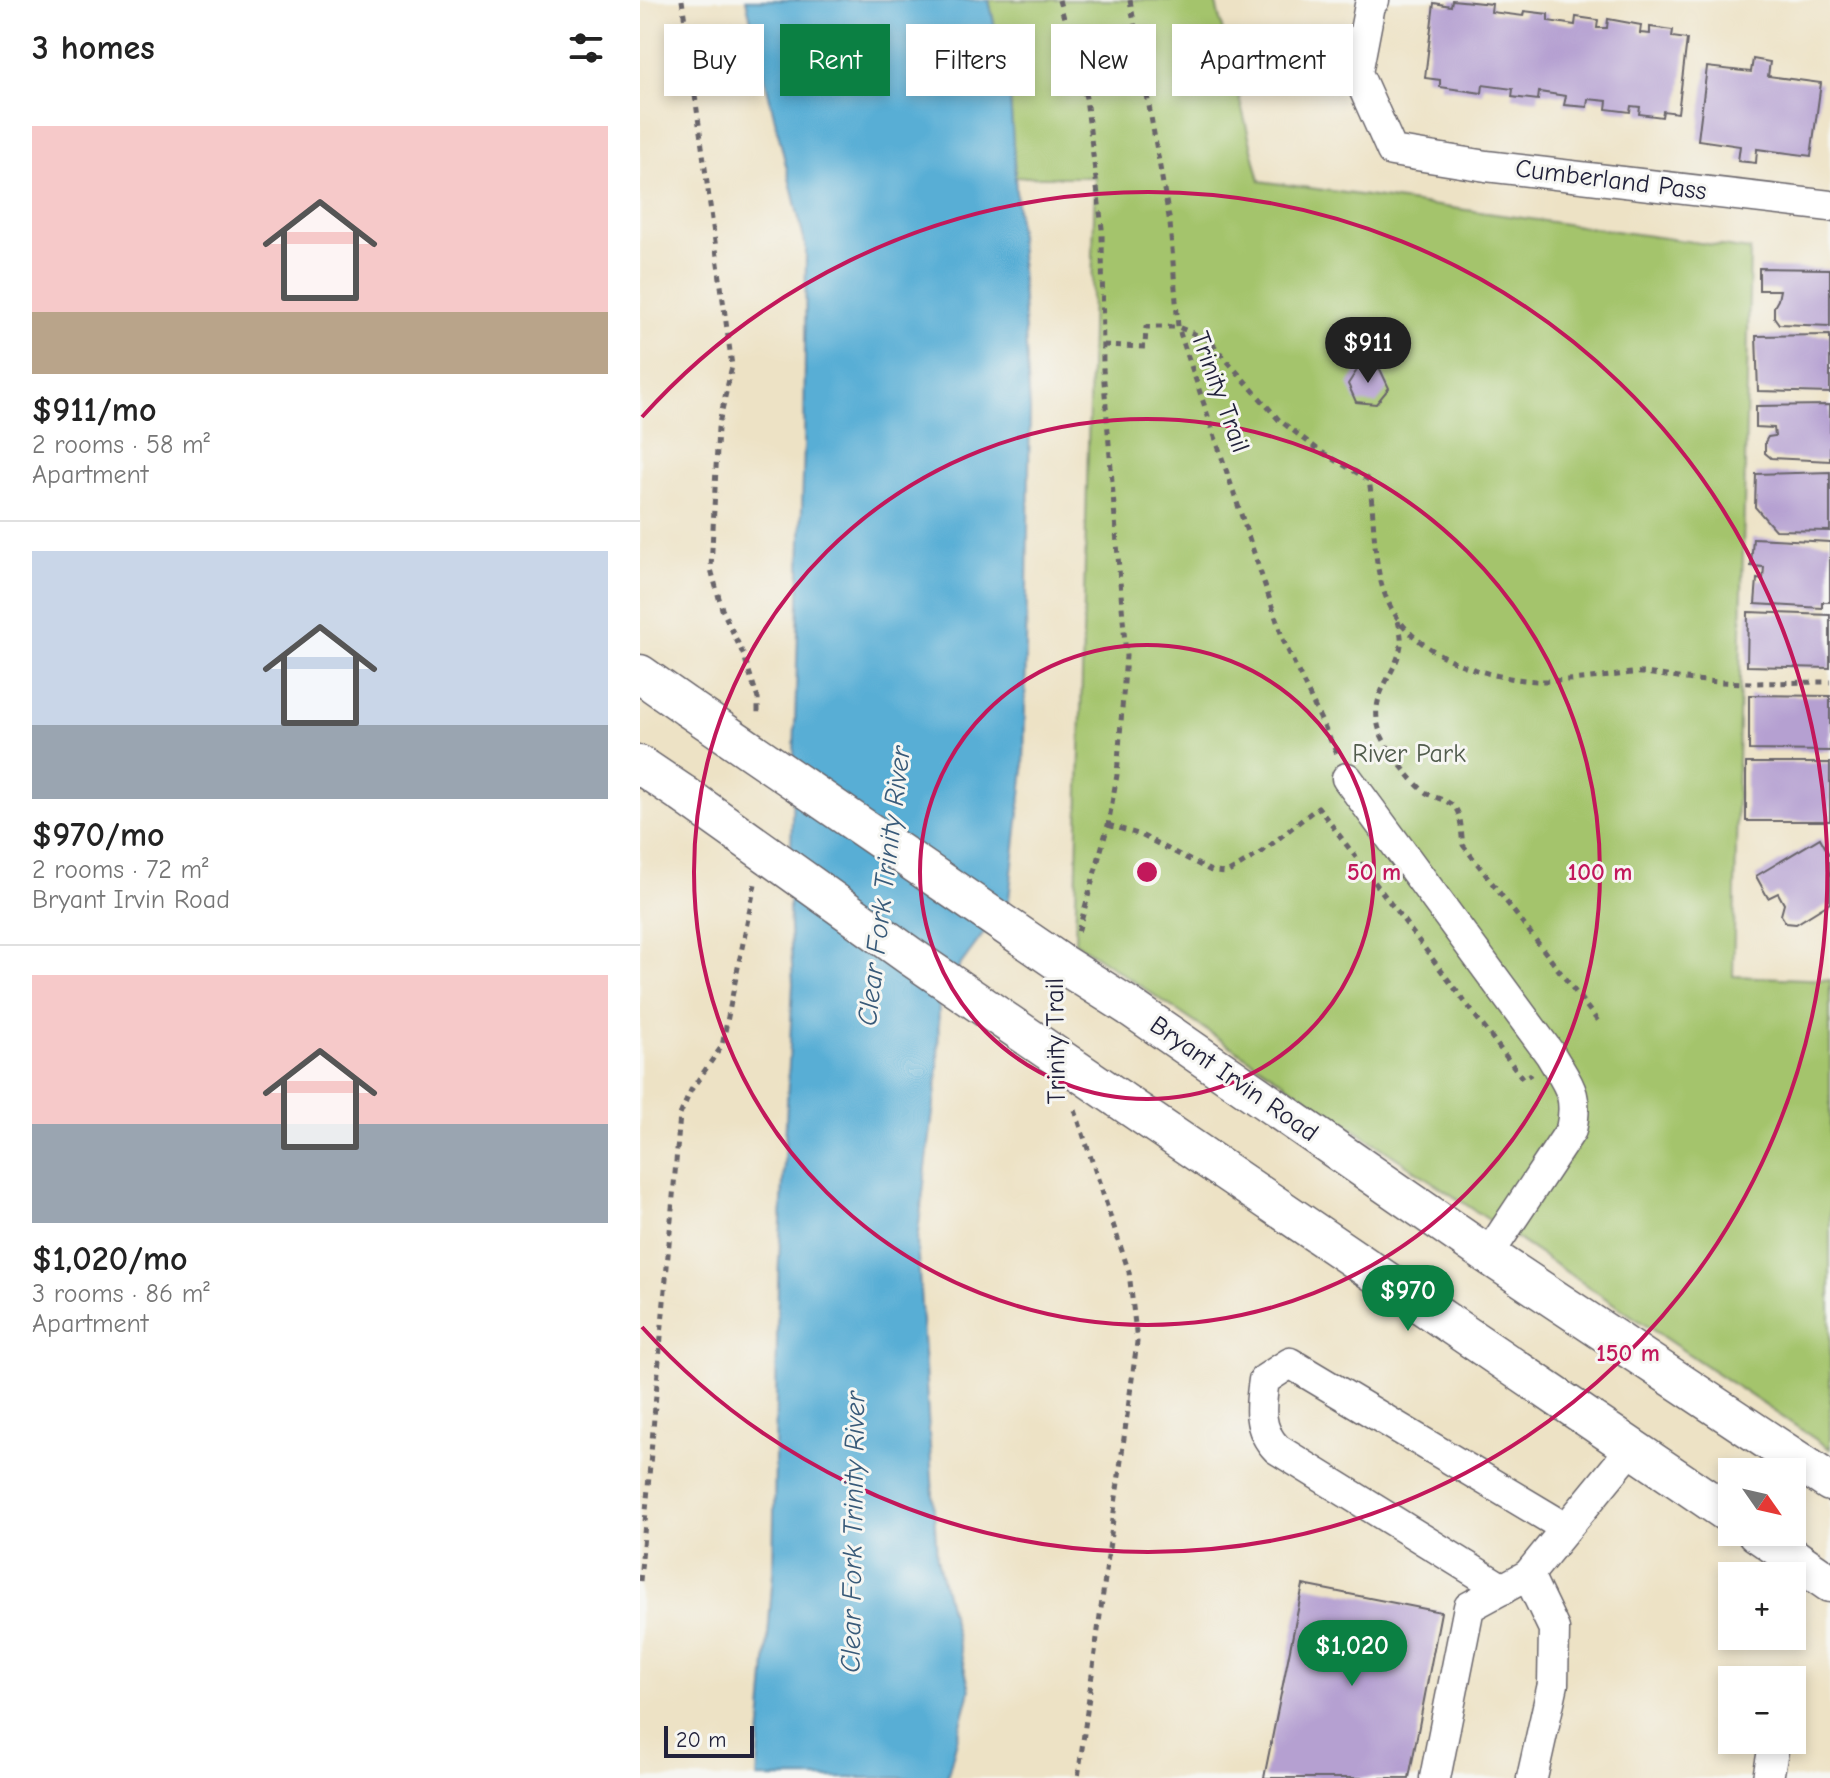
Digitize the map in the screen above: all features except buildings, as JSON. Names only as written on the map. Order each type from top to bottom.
[{"type":"main road","name":"Bryant Irvin Road","points":[[640,674],[1488,1255],[1830,1482]]},
{"type":"main road","points":[[640,765],[910,956],[1718,1506]]},
{"type":"main road","points":[[1776,1546],[1830,1583]]},
{"type":"lane","name":"Cumberland Pass","points":[[1374,0],[1370,5],[1357,73],[1392,151],[1486,166],[1830,206]]},
{"type":"lane","points":[[1347,778],[1554,1060],[1574,1094],[1575,1112],[1571,1130],[1488,1255]]},
{"type":"lane","points":[[1532,1778],[1553,1684],[1554,1629],[1516,1582],[1277,1449],[1264,1437],[1259,1407],[1264,1380],[1290,1363],[1566,1528]]},
{"type":"lane","points":[[1435,1778],[1469,1607],[1516,1582],[1566,1528],[1632,1448]]},
{"type":"lane","points":[[1768,1778],[1772,1754]]},
{"type":"path","points":[[682,0],[732,366],[718,428],[711,569],[722,609],[744,656],[758,699],[757,729]]},
{"type":"path","name":"Trinity Trail","points":[[1059,0],[1086,98],[1102,228],[1103,345],[1126,656],[1117,775],[1108,825],[1075,942]]},
{"type":"path","points":[[1130,0],[1170,223],[1178,327],[1209,340],[1279,420],[1320,451],[1369,480],[1376,554],[1384,596],[1398,620],[1417,641],[1464,666],[1539,681],[1640,672],[1698,681],[1830,682]]},
{"type":"path","name":"Trinity Trail","points":[[1103,345],[1145,347],[1146,327],[1178,327],[1284,642],[1347,778]]},
{"type":"path","points":[[1398,620],[1402,643],[1377,704],[1380,733],[1424,792],[1454,806],[1459,815],[1463,845],[1600,1024]]},
{"type":"path","points":[[1108,825],[1141,835],[1213,872],[1227,873],[1262,852],[1318,807],[1523,1079],[1554,1060]]},
{"type":"path","points":[[640,1581],[680,1115],[691,1090],[722,1046],[756,878]]},
{"type":"path","name":"Trinity Trail","points":[[1074,1103],[1129,1272],[1137,1342],[1078,1778]]},
{"type":"green space","name":"River Park","points":[[989,0],[1215,0],[1221,24],[1172,24],[1172,96],[1239,96],[1260,181],[1750,250],[1733,976],[1830,980],[1830,1449],[1075,942],[1095,177],[1015,177],[1010,96],[1035,96],[1035,24],[994,24]]},
{"type":"water","name":"Clear Fork Trinity River","points":[[746,0],[989,0],[994,24],[906,24],[906,96],[1010,97],[1030,410],[1024,769],[1009,899],[939,994],[938,1072],[917,1241],[937,1558],[970,1690],[947,1778],[757,1778],[773,1572],[778,1281],[793,983],[789,909],[804,446],[806,248],[764,74],[764,24],[752,24]]}]
